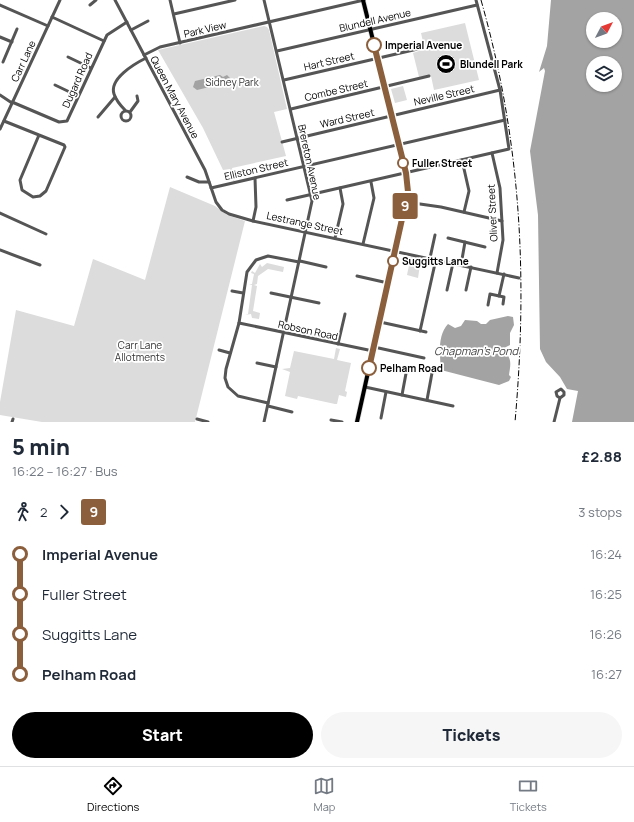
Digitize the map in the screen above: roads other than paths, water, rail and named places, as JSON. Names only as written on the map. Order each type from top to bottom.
[{"type":"main road","points":[[357,422],[408,192],[406,173],[370,30],[364,0]]},
{"type":"street","name":"Carr Lane","points":[[0,129],[60,0]]},
{"type":"street","points":[[90,5],[96,0]]},
{"type":"street","name":"Queen Mary Avenue","points":[[115,0],[205,170],[216,202]]},
{"type":"street","points":[[170,0],[180,43]]},
{"type":"street","points":[[174,14],[235,0]]},
{"type":"street","name":"Brereton Avenue","points":[[264,0],[312,201],[264,422]]},
{"type":"street","name":"Park View","points":[[115,96],[113,88],[118,79],[155,49],[364,0]]},
{"type":"street","points":[[287,200],[508,150],[509,148],[500,90],[476,0]]},
{"type":"street","points":[[0,5],[48,26]]},
{"type":"street","name":"Blundell Avenue","points":[[277,51],[477,5]]},
{"type":"street","points":[[52,17],[104,41]]},
{"type":"street","points":[[131,30],[148,21]]},
{"type":"street","name":"Dugard Road","points":[[12,103],[64,123],[69,119],[78,96],[104,41],[110,32],[127,22]]},
{"type":"street","points":[[3,62],[17,29]]},
{"type":"street","points":[[0,37],[12,42]]},
{"type":"street","points":[[378,58],[422,48]]},
{"type":"street","points":[[68,57],[91,68]]},
{"type":"street","name":"Hart Street","points":[[284,80],[378,58]]},
{"type":"street","name":"Combe Street","points":[[290,109],[429,76]]},
{"type":"street","points":[[55,85],[78,96]]},
{"type":"street","name":"Neville Street","points":[[392,116],[500,90]]},
{"type":"street","points":[[0,95],[12,103]]},
{"type":"street","points":[[98,117],[115,96],[125,110],[130,112]]},
{"type":"street","points":[[125,110],[121,117],[124,122],[128,121],[130,112],[139,101],[137,96]]},
{"type":"street","name":"Ward Street","points":[[282,142],[392,116]]},
{"type":"street","points":[[398,144],[505,120]]},
{"type":"street","points":[[4,121],[39,135],[65,147],[46,192],[40,196],[33,197],[26,194],[22,190],[20,182],[39,135]]},
{"type":"street","name":"Elliston Street","points":[[211,188],[398,144]]},
{"type":"street","name":"Oliver Street","points":[[492,153],[500,188],[503,240],[497,273]]},
{"type":"street","points":[[462,160],[469,191],[464,212]]},
{"type":"street","points":[[187,177],[199,182],[209,182]]},
{"type":"street","points":[[253,221],[256,207],[255,178]]},
{"type":"street","points":[[363,244],[374,198],[371,182]]},
{"type":"street","points":[[336,238],[343,204],[340,188]]},
{"type":"street","name":"Lestrange Street","points":[[216,202],[222,210],[229,214],[253,221],[395,250],[519,278]]},
{"type":"street","points":[[406,202],[464,212],[502,221]]},
{"type":"street","points":[[0,213],[46,234]]},
{"type":"street","points":[[430,258],[435,235]]},
{"type":"street","points":[[448,238],[485,246]]},
{"type":"street","points":[[460,265],[466,242]]},
{"type":"street","points":[[0,250],[40,265]]},
{"type":"street","points":[[292,412],[238,396],[228,386],[225,378],[230,353],[239,324],[247,272],[256,260],[268,256],[326,267]]},
{"type":"street","points":[[420,331],[436,259]]},
{"type":"street","points":[[447,290],[453,263]]},
{"type":"street","points":[[466,290],[471,267]]},
{"type":"street","points":[[499,296],[504,274]]},
{"type":"street","points":[[357,276],[388,283]]},
{"type":"street","points":[[232,291],[243,293]]},
{"type":"street","points":[[271,293],[319,303]]},
{"type":"street","points":[[488,305],[490,294],[504,297],[503,304]]},
{"type":"street","points":[[338,344],[345,314]]},
{"type":"street","points":[[380,322],[426,332]]},
{"type":"street","name":"Robson Road","points":[[239,324],[338,344],[424,358]]},
{"type":"street","points":[[219,350],[230,353]]},
{"type":"street","points":[[257,363],[276,367]]},
{"type":"street","points":[[402,395],[407,368]]},
{"type":"street","points":[[427,400],[432,373]]},
{"type":"street","points":[[365,387],[453,406]]},
{"type":"street","points":[[381,418],[386,392]]},
{"type":"street","points":[[554,422],[560,398]]},
{"type":"street","points":[[197,420],[208,422]]},
{"type":"street","points":[[331,420],[342,422]]},
{"type":"water","points":[[551,0],[634,0],[634,422],[572,422],[578,391],[567,389],[560,377],[546,362],[540,349],[538,215],[530,151],[545,71],[544,68],[539,72],[547,46]]},
{"type":"water","points":[[220,75],[223,77],[227,75],[230,78],[227,81],[223,80],[222,84],[197,90],[193,87],[195,81]]},
{"type":"water","name":"Chapman's Pond","points":[[508,316],[513,317],[514,325],[510,333],[510,345],[504,348],[504,352],[510,360],[509,375],[511,377],[509,381],[499,385],[441,370],[441,340],[444,329],[448,324],[455,328],[461,326],[465,320],[477,321],[481,324],[486,324],[490,320]]},
{"type":"railway","points":[[481,0],[505,105],[513,157],[518,209],[521,261],[521,314],[515,422]]},
{"type":"place","name":"Imperial Avenue","points":[[374,45]]},
{"type":"place","name":"Blundell Park","points":[[446,64]]},
{"type":"place","name":"Fuller Street","points":[[403,163]]},
{"type":"place","name":"Suggitts Lane","points":[[393,261]]},
{"type":"place","name":"Pelham Road","points":[[369,368]]},
{"type":"park label","name":"Sidney Park","points":[[232,82]]},
{"type":"park label","name":"Carr Lane Allotments","points":[[140,350]]}]
